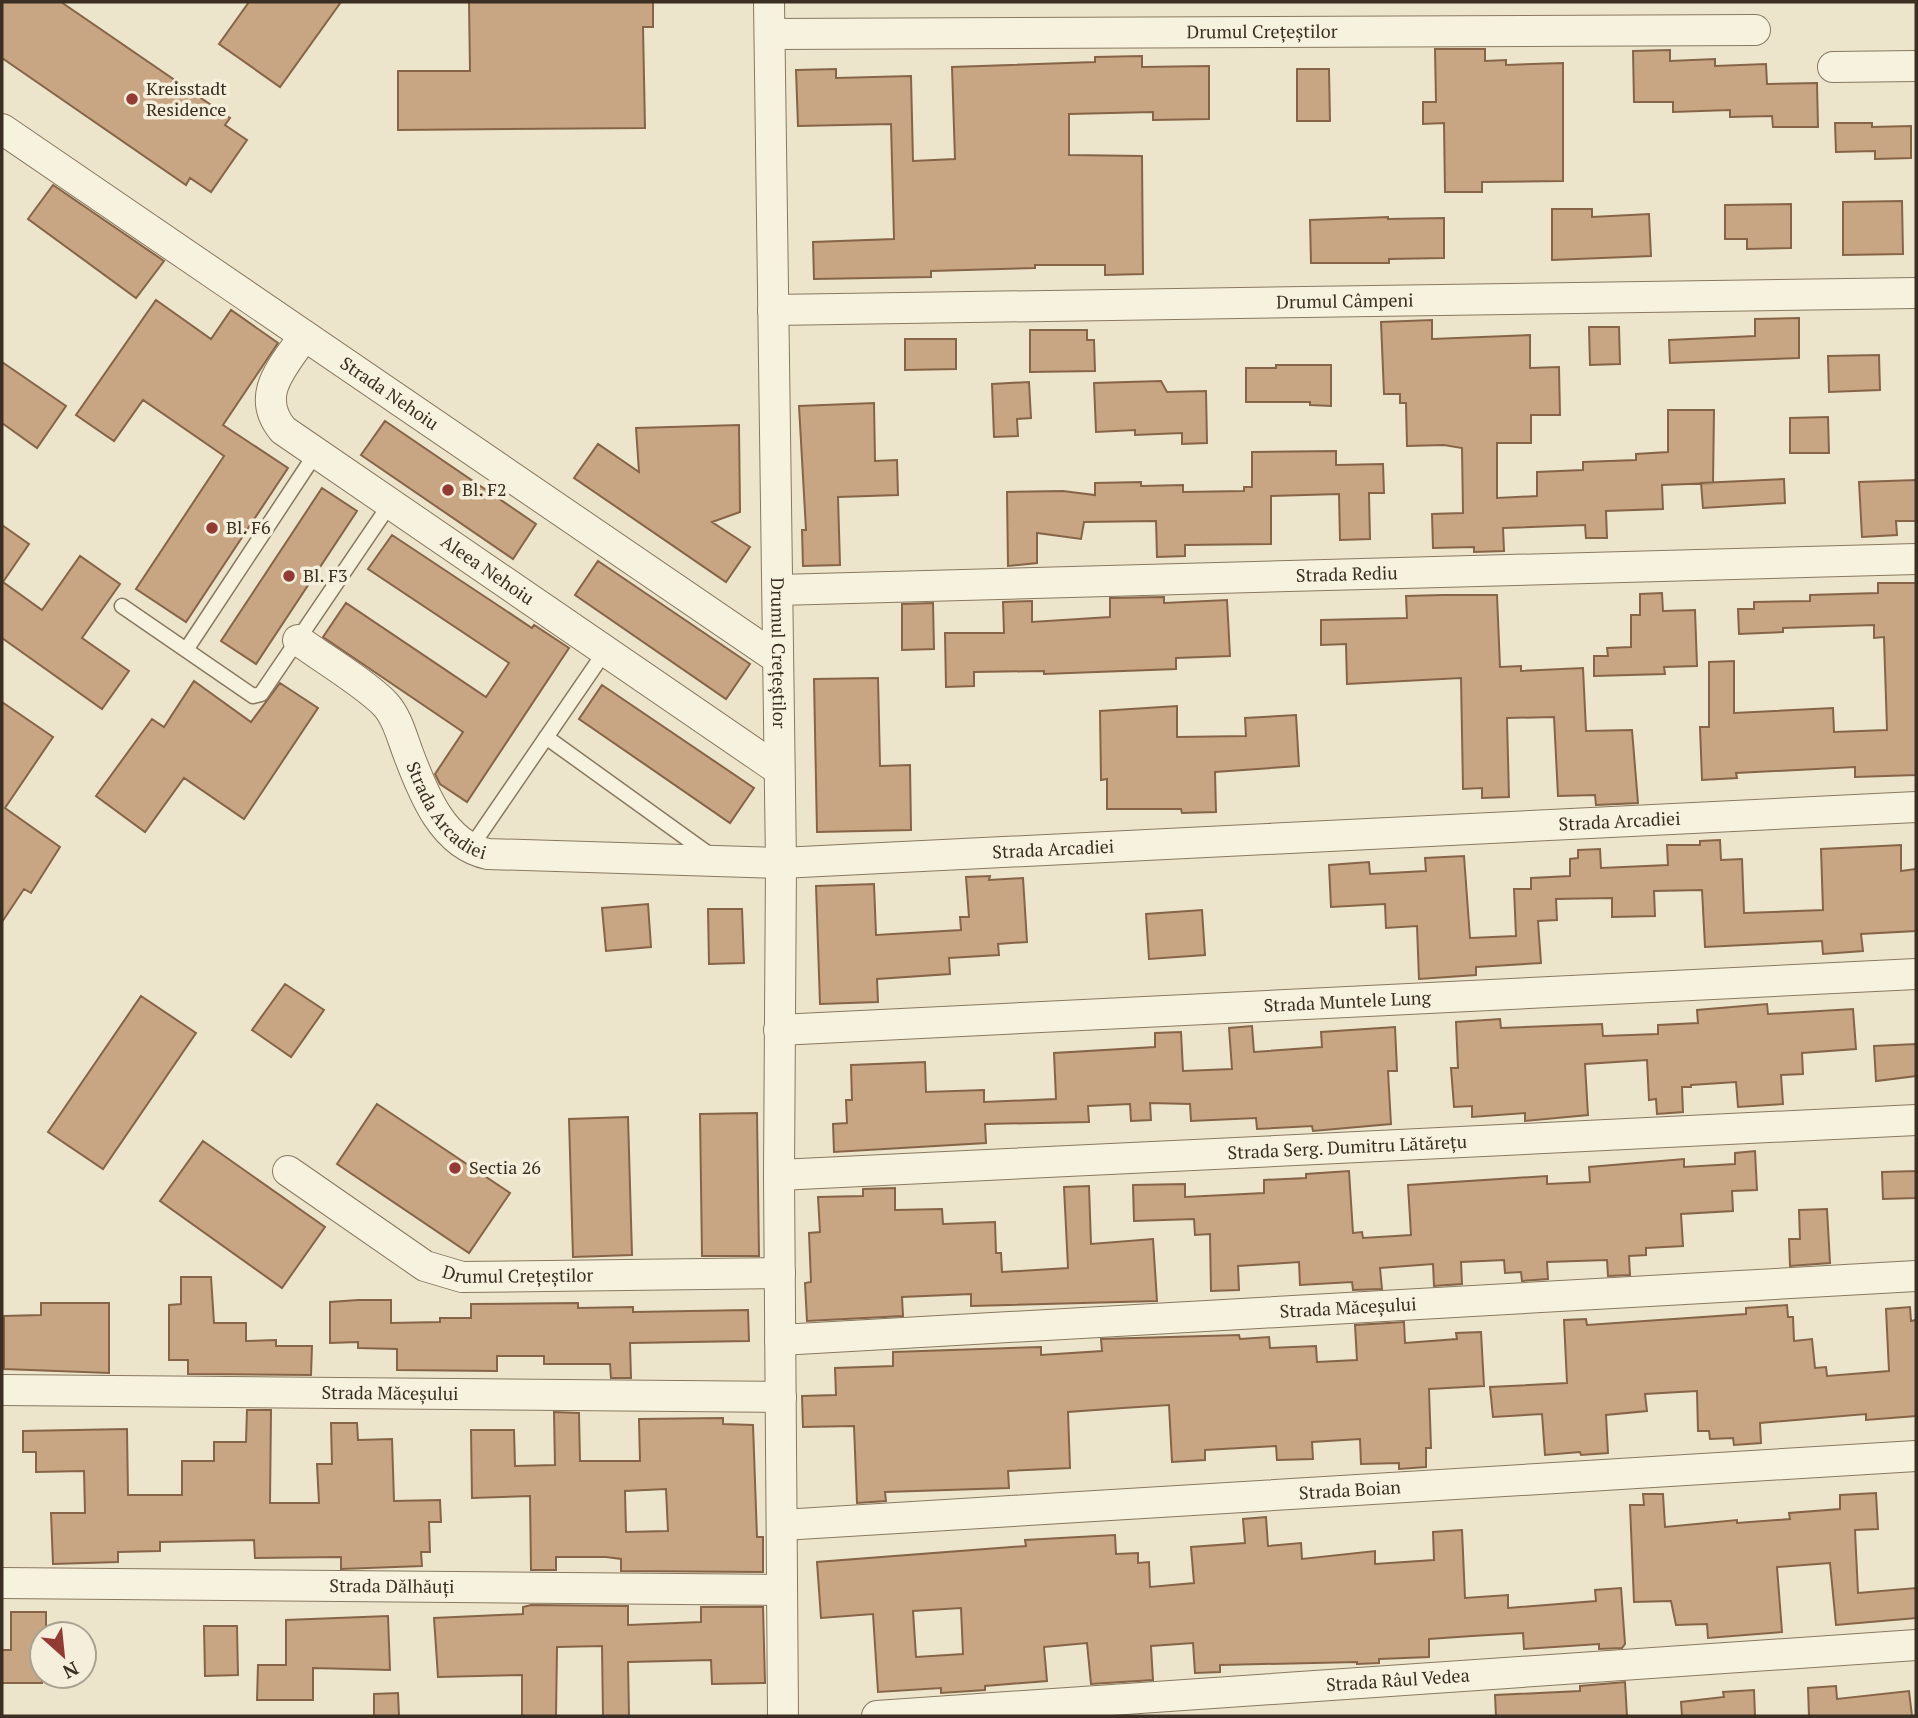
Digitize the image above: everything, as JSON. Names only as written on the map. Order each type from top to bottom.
[{"type":"street","name":"Drumul Crețeștilor","points":[[769,2],[770,34],[762,127],[773,310],[778,590],[783,1716]]},
{"type":"street","name":"Drumul Crețeștilor","points":[[770,34],[1755,30]]},
{"type":"street","points":[[1833,67],[1916,66]]},
{"type":"street","name":"Strada Nehoiu","points":[[2,129],[778,659]]},
{"type":"street","name":"Drumul Câmpeni","points":[[773,310],[1916,293]]},
{"type":"street","name":"Aleea Nehoiu","points":[[304,336],[271,385],[269,397],[276,421],[283,430],[779,770]]},
{"type":"street","name":"Strada Rediu","points":[[778,590],[1916,559]]},
{"type":"street","name":"Strada Arcadiei","points":[[298,640],[386,705],[398,726],[423,790],[452,836],[469,850],[488,854],[781,863],[1916,807]]},
{"type":"street","name":"Strada Muntele Lung","points":[[779,1030],[1916,974]]},
{"type":"street","name":"Strada Serg. Dumitru Lătărețu","points":[[779,1175],[1916,1120]]},
{"type":"street","name":"Drumul Crețeștilor","points":[[288,1171],[425,1266],[444,1273],[461,1276],[779,1273]]},
{"type":"street","name":"Strada Măceșului","points":[[780,1340],[1916,1276]]},
{"type":"street","name":"Strada Măceșului","points":[[2,1390],[781,1397]]},
{"type":"street","name":"Strada Boian","points":[[782,1525],[1916,1456]]},
{"type":"street","name":"Strada Dălhăuți","points":[[2,1583],[782,1590]]},
{"type":"street","name":"Strada Râul Vedea","points":[[877,1716],[1916,1645]]},
{"type":"lane","points":[[186,650],[316,453]]},
{"type":"lane","points":[[122,606],[253,696],[261,694],[390,503]]},
{"type":"lane","points":[[469,850],[606,650]]},
{"type":"lane","points":[[547,737],[717,861]]},
{"type":"building","name":"Kreisstadt Residence","points":[[2,2],[61,2],[230,118],[225,125],[247,140],[211,192],[190,178],[186,185],[2,58]]},
{"type":"building","points":[[249,2],[341,2],[280,87],[219,44]]},
{"type":"building","points":[[469,2],[653,2],[653,27],[643,27],[645,128],[398,130],[398,71],[470,71]]},
{"type":"building","points":[[1435,49],[1485,49],[1485,61],[1506,60],[1506,65],[1563,63],[1563,181],[1482,182],[1482,192],[1445,192],[1444,123],[1423,124],[1423,102],[1436,102]]},
{"type":"building","points":[[1670,50],[1670,61],[1715,59],[1715,66],[1766,64],[1767,84],[1817,83],[1818,127],[1773,127],[1772,116],[1730,117],[1730,110],[1673,112],[1673,102],[1634,102],[1633,51]]},
{"type":"building","points":[[1142,56],[1142,67],[1209,66],[1209,119],[1153,120],[1153,112],[1069,114],[1069,155],[1142,156],[1143,274],[1105,275],[1105,265],[1035,265],[1035,268],[931,271],[931,277],[814,279],[813,242],[894,239],[891,124],[798,126],[796,70],[836,69],[836,78],[911,76],[913,161],[955,159],[952,67],[1095,62],[1095,57]]},
{"type":"building","points":[[1297,69],[1329,69],[1330,121],[1297,121]]},
{"type":"building","points":[[1835,123],[1872,123],[1872,127],[1911,126],[1911,158],[1875,159],[1875,151],[1836,152]]},
{"type":"building","points":[[53,185],[164,261],[136,298],[28,219]]},
{"type":"building","points":[[1902,201],[1903,254],[1843,255],[1843,202]]},
{"type":"building","points":[[1791,204],[1791,248],[1747,249],[1747,239],[1725,239],[1725,205]]},
{"type":"building","points":[[1552,209],[1592,209],[1592,217],[1649,214],[1651,256],[1552,260]]},
{"type":"building","points":[[1444,218],[1444,258],[1389,259],[1389,263],[1311,263],[1310,220]]},
{"type":"building","points":[[156,300],[211,339],[231,310],[278,343],[223,425],[288,468],[186,622],[136,589],[224,456],[143,400],[114,441],[76,415]]},
{"type":"building","points":[[1799,318],[1799,358],[1670,363],[1669,340],[1755,336],[1755,319]]},
{"type":"building","points":[[1432,320],[1432,339],[1530,335],[1530,368],[1559,367],[1560,415],[1531,415],[1531,443],[1497,443],[1497,498],[1537,496],[1537,472],[1583,470],[1583,462],[1636,460],[1636,454],[1668,452],[1668,410],[1714,410],[1713,483],[1662,485],[1663,509],[1606,511],[1607,538],[1586,538],[1585,525],[1503,528],[1504,551],[1474,552],[1474,547],[1433,548],[1432,514],[1463,513],[1462,448],[1444,445],[1407,446],[1406,403],[1400,403],[1400,394],[1384,394],[1381,322]]},
{"type":"building","points":[[1589,327],[1619,327],[1620,364],[1590,365]]},
{"type":"building","points":[[1030,330],[1087,330],[1087,340],[1094,340],[1095,371],[1030,372]]},
{"type":"building","points":[[905,339],[956,339],[956,369],[905,370]]},
{"type":"building","points":[[1879,355],[1880,390],[1829,392],[1828,356]]},
{"type":"building","points":[[2,362],[66,406],[37,448],[2,423]]},
{"type":"building","points":[[1276,365],[1331,365],[1331,406],[1310,405],[1310,402],[1246,402],[1246,368],[1276,368]]},
{"type":"building","points":[[1161,381],[1167,392],[1206,391],[1207,443],[1182,444],[1182,433],[1135,435],[1135,430],[1096,432],[1094,383]]},
{"type":"building","points":[[1029,382],[1031,418],[1017,419],[1018,436],[994,437],[992,384]]},
{"type":"building","points":[[874,403],[875,461],[897,460],[898,495],[838,497],[840,565],[803,566],[802,530],[806,530],[799,406]]},
{"type":"building","points":[[1828,417],[1829,453],[1790,453],[1790,418]]},
{"type":"building","name":"Bl. F2","points":[[385,421],[536,524],[513,559],[361,455]]},
{"type":"building","points":[[739,425],[740,512],[712,522],[750,547],[726,582],[574,478],[598,444],[639,472],[636,428]]},
{"type":"building","points":[[1336,451],[1336,465],[1383,464],[1384,493],[1369,493],[1370,539],[1340,540],[1339,494],[1271,496],[1271,544],[1185,545],[1185,556],[1157,557],[1156,521],[1084,522],[1081,539],[1037,533],[1037,563],[1008,566],[1007,492],[1063,491],[1095,495],[1095,483],[1141,482],[1141,486],[1183,485],[1183,492],[1244,491],[1244,487],[1252,487],[1252,452]]},
{"type":"building","points":[[1784,479],[1785,503],[1703,508],[1701,483]]},
{"type":"building","points":[[1916,480],[1916,521],[1896,521],[1897,535],[1862,537],[1859,482]]},
{"type":"building","name":"Bl. F3","points":[[322,488],[357,511],[256,664],[221,641]]},
{"type":"building","points":[[2,525],[29,544],[3,582],[42,610],[80,556],[120,584],[82,638],[129,671],[102,709],[2,638]]},
{"type":"building","points":[[392,535],[532,628],[534,625],[569,648],[467,802],[440,784],[435,774],[463,732],[323,637],[346,603],[486,697],[509,663],[368,569]]},
{"type":"building","points":[[598,561],[750,664],[726,699],[575,595]]},
{"type":"building","points":[[1878,583],[1916,583],[1916,775],[1855,777],[1855,767],[1736,773],[1737,778],[1702,780],[1700,727],[1709,727],[1709,662],[1734,661],[1734,713],[1833,708],[1834,732],[1887,730],[1884,637],[1874,638],[1874,625],[1783,628],[1783,632],[1739,634],[1738,609],[1754,609],[1754,602],[1810,601],[1810,595],[1878,593]]},
{"type":"building","points":[[1662,593],[1663,611],[1695,610],[1697,666],[1664,667],[1665,674],[1594,676],[1594,656],[1608,656],[1607,648],[1631,647],[1631,615],[1640,615],[1640,594]]},
{"type":"building","points":[[1497,595],[1500,667],[1521,666],[1521,671],[1583,668],[1586,731],[1632,730],[1638,803],[1596,805],[1595,795],[1558,796],[1554,717],[1507,718],[1509,797],[1482,798],[1482,788],[1463,789],[1461,678],[1347,684],[1346,644],[1321,645],[1321,620],[1407,618],[1406,596]]},
{"type":"building","points":[[1164,597],[1164,603],[1227,600],[1230,656],[1176,658],[1176,669],[1044,674],[1044,671],[974,672],[974,686],[946,687],[945,633],[1004,633],[1003,602],[1032,601],[1032,622],[1110,617],[1110,598]]},
{"type":"building","points":[[933,603],[934,649],[902,650],[902,604]]},
{"type":"building","points":[[878,678],[880,766],[910,765],[911,830],[817,832],[814,679]]},
{"type":"building","points":[[194,681],[251,722],[280,683],[318,708],[244,819],[184,778],[145,832],[96,796],[152,719],[164,727]]},
{"type":"building","points":[[602,685],[754,788],[730,823],[579,719]]},
{"type":"building","points":[[2,702],[53,737],[5,808],[60,847],[31,893],[24,889],[2,922]]},
{"type":"building","points":[[1177,706],[1177,737],[1246,736],[1245,718],[1296,715],[1299,766],[1215,772],[1216,812],[1107,809],[1107,779],[1101,780],[1100,711]]},
{"type":"building","points":[[1720,840],[1721,860],[1742,859],[1744,913],[1823,910],[1821,849],[1901,845],[1901,871],[1916,869],[1916,931],[1861,934],[1863,951],[1823,954],[1822,941],[1705,947],[1702,890],[1654,891],[1655,916],[1612,917],[1612,898],[1556,899],[1557,920],[1538,921],[1541,963],[1476,967],[1476,975],[1419,979],[1417,926],[1386,928],[1385,904],[1331,907],[1329,865],[1369,862],[1370,874],[1426,871],[1425,858],[1464,856],[1470,938],[1516,936],[1514,889],[1531,889],[1531,878],[1570,876],[1570,859],[1578,858],[1578,850],[1600,849],[1601,868],[1668,865],[1667,845],[1700,845],[1700,841]]},
{"type":"building","points":[[990,876],[989,880],[1023,878],[1027,942],[998,944],[999,955],[949,958],[950,974],[877,979],[878,1002],[820,1004],[816,886],[874,884],[876,935],[961,930],[960,917],[969,917],[966,877]]},
{"type":"building","points":[[648,904],[651,947],[606,951],[602,908]]},
{"type":"building","points":[[708,909],[742,909],[744,963],[709,964]]},
{"type":"building","points":[[1202,910],[1205,955],[1149,959],[1146,914]]},
{"type":"building","points":[[285,984],[324,1010],[291,1057],[252,1030]]},
{"type":"building","points":[[141,996],[196,1033],[103,1169],[48,1132]]},
{"type":"building","points":[[1767,1004],[1768,1014],[1853,1009],[1856,1049],[1802,1053],[1803,1074],[1781,1075],[1783,1104],[1738,1107],[1736,1082],[1691,1085],[1682,1087],[1683,1112],[1657,1114],[1656,1099],[1649,1100],[1647,1060],[1585,1064],[1588,1115],[1525,1121],[1525,1113],[1472,1117],[1472,1106],[1454,1107],[1451,1068],[1458,1068],[1456,1022],[1500,1019],[1501,1028],[1602,1024],[1603,1036],[1658,1034],[1658,1025],[1698,1023],[1697,1010]]},
{"type":"building","points":[[1252,1026],[1254,1052],[1322,1047],[1321,1032],[1395,1027],[1397,1071],[1388,1071],[1391,1124],[1313,1131],[1312,1126],[1257,1129],[1256,1118],[1191,1121],[1190,1104],[1150,1103],[1151,1120],[1131,1121],[1130,1104],[1088,1106],[1089,1122],[985,1124],[986,1143],[834,1152],[833,1124],[847,1123],[846,1100],[852,1100],[851,1065],[925,1062],[926,1092],[984,1090],[984,1102],[1056,1099],[1054,1053],[1155,1047],[1155,1033],[1181,1032],[1183,1071],[1232,1069],[1229,1028]]},
{"type":"building","points":[[1916,1044],[1916,1076],[1876,1081],[1874,1046]]},
{"type":"building","points":[[377,1104],[510,1193],[469,1253],[337,1164]]},
{"type":"building","points":[[757,1113],[759,1256],[702,1256],[700,1114]]},
{"type":"building","points":[[628,1117],[632,1255],[573,1257],[569,1119]]},
{"type":"building","points":[[203,1141],[325,1227],[282,1288],[160,1201]]},
{"type":"building","points":[[1755,1151],[1757,1190],[1732,1191],[1733,1211],[1681,1214],[1683,1246],[1646,1248],[1646,1255],[1629,1256],[1630,1275],[1608,1276],[1607,1260],[1547,1262],[1548,1279],[1522,1281],[1521,1272],[1505,1273],[1504,1260],[1461,1262],[1462,1284],[1434,1286],[1433,1264],[1380,1268],[1382,1289],[1353,1290],[1352,1282],[1300,1285],[1299,1262],[1238,1266],[1239,1290],[1211,1291],[1210,1234],[1195,1235],[1194,1219],[1134,1221],[1133,1185],[1185,1184],[1185,1197],[1264,1193],[1264,1180],[1306,1178],[1306,1174],[1349,1171],[1353,1233],[1362,1232],[1363,1238],[1411,1235],[1408,1185],[1547,1176],[1547,1184],[1590,1182],[1589,1167],[1684,1159],[1684,1167],[1735,1164],[1735,1153]]},
{"type":"building","points":[[1916,1171],[1916,1198],[1883,1199],[1882,1172]]},
{"type":"building","points":[[1089,1186],[1091,1244],[1153,1239],[1157,1301],[971,1306],[971,1294],[902,1297],[903,1316],[807,1321],[805,1283],[811,1282],[809,1233],[820,1232],[818,1197],[863,1196],[863,1189],[895,1188],[895,1210],[942,1209],[943,1224],[995,1222],[996,1253],[1001,1253],[1002,1272],[1068,1268],[1064,1187]]},
{"type":"building","points":[[1827,1209],[1830,1263],[1790,1266],[1789,1239],[1800,1239],[1799,1210]]},
{"type":"building","points":[[181,1277],[211,1277],[214,1323],[246,1323],[246,1341],[276,1340],[276,1346],[312,1346],[311,1375],[188,1374],[188,1360],[169,1360],[169,1305],[181,1304]]},
{"type":"building","points":[[391,1300],[391,1323],[471,1318],[471,1304],[578,1303],[578,1308],[633,1307],[633,1312],[748,1310],[749,1341],[630,1343],[631,1378],[611,1378],[610,1364],[544,1364],[544,1356],[497,1356],[497,1371],[397,1370],[397,1349],[358,1348],[358,1342],[330,1343],[330,1302]]},
{"type":"building","points":[[41,1303],[109,1303],[109,1373],[4,1369],[4,1316],[41,1315]]},
{"type":"building","points":[[1787,1305],[1788,1317],[1793,1317],[1794,1341],[1812,1339],[1815,1368],[1826,1367],[1827,1376],[1889,1371],[1886,1309],[1910,1307],[1911,1321],[1916,1320],[1916,1416],[1866,1420],[1866,1414],[1760,1423],[1761,1443],[1734,1445],[1733,1438],[1710,1439],[1709,1431],[1698,1431],[1697,1391],[1645,1394],[1647,1411],[1606,1415],[1608,1453],[1581,1455],[1580,1452],[1545,1455],[1542,1414],[1493,1417],[1490,1387],[1567,1383],[1564,1320],[1586,1319],[1587,1325],[1746,1314],[1746,1308]]},
{"type":"building","points":[[1404,1322],[1405,1343],[1457,1339],[1456,1333],[1481,1332],[1484,1386],[1429,1389],[1431,1448],[1426,1448],[1426,1467],[1399,1469],[1399,1463],[1361,1464],[1360,1439],[1312,1442],[1313,1459],[1277,1460],[1276,1446],[1205,1450],[1205,1460],[1172,1462],[1169,1405],[1068,1412],[1070,1468],[1008,1471],[1009,1488],[885,1492],[886,1501],[857,1503],[854,1426],[803,1427],[802,1396],[836,1395],[835,1368],[893,1366],[893,1352],[1041,1347],[1041,1355],[1102,1351],[1101,1339],[1239,1335],[1240,1339],[1269,1337],[1270,1348],[1316,1346],[1317,1362],[1357,1360],[1355,1325]]},
{"type":"building","points":[[247,1410],[271,1410],[270,1503],[319,1503],[317,1464],[332,1464],[331,1423],[357,1423],[358,1440],[392,1439],[394,1501],[440,1500],[441,1522],[429,1522],[430,1552],[421,1552],[422,1566],[341,1569],[341,1557],[255,1558],[254,1540],[160,1542],[160,1551],[118,1552],[118,1562],[53,1564],[51,1513],[85,1513],[84,1471],[36,1472],[36,1452],[23,1452],[23,1431],[127,1429],[128,1495],[182,1495],[182,1461],[214,1461],[214,1442],[246,1442]]},
{"type":"building","points":[[554,1412],[579,1413],[580,1461],[640,1461],[639,1419],[723,1418],[723,1424],[753,1425],[757,1537],[763,1537],[763,1572],[621,1571],[621,1559],[606,1557],[556,1557],[556,1570],[531,1570],[530,1496],[472,1498],[471,1430],[514,1430],[515,1466],[555,1465]],"holes":[[[666,1489],[668,1531],[626,1532],[625,1491]]]},
{"type":"building","points":[[1876,1493],[1878,1529],[1855,1530],[1858,1593],[1916,1588],[1916,1618],[1836,1625],[1830,1563],[1777,1567],[1782,1632],[1708,1638],[1707,1624],[1676,1625],[1671,1601],[1634,1602],[1630,1505],[1644,1505],[1643,1494],[1663,1494],[1665,1527],[1737,1520],[1737,1523],[1790,1519],[1789,1513],[1840,1509],[1840,1495]]},
{"type":"building","points":[[1266,1517],[1268,1546],[1301,1543],[1302,1559],[1375,1551],[1375,1564],[1434,1560],[1433,1532],[1462,1530],[1465,1598],[1508,1595],[1508,1608],[1596,1601],[1595,1590],[1621,1588],[1625,1644],[1622,1648],[1599,1649],[1599,1644],[1524,1649],[1523,1633],[1472,1636],[1429,1639],[1429,1657],[1379,1659],[1379,1663],[1357,1664],[1220,1665],[1220,1672],[1195,1673],[1193,1643],[1151,1646],[1153,1680],[1091,1684],[1087,1643],[1044,1647],[1047,1681],[941,1693],[941,1688],[878,1692],[873,1614],[821,1618],[817,1562],[1026,1546],[1025,1540],[1115,1535],[1116,1554],[1138,1553],[1138,1563],[1149,1562],[1150,1587],[1194,1583],[1191,1547],[1245,1543],[1243,1519]],"holes":[[[961,1608],[963,1654],[916,1657],[913,1611]]]},
{"type":"building","points":[[628,1606],[628,1625],[701,1622],[701,1607],[763,1607],[765,1683],[712,1684],[711,1660],[628,1662],[629,1716],[603,1716],[602,1646],[557,1647],[556,1716],[522,1716],[522,1675],[438,1677],[434,1618],[523,1614],[523,1607]]},
{"type":"building","points":[[11,1612],[46,1612],[46,1620],[28,1620],[28,1683],[2,1683],[2,1650],[11,1650]]},
{"type":"building","points":[[388,1616],[390,1670],[313,1668],[313,1700],[257,1700],[258,1665],[286,1665],[286,1620]]},
{"type":"building","points":[[204,1626],[237,1626],[238,1675],[205,1676]]},
{"type":"building","points":[[1625,1682],[1627,1716],[1496,1716],[1495,1695],[1580,1691],[1580,1686]]},
{"type":"building","points":[[1836,1686],[1837,1699],[1909,1691],[1912,1716],[1809,1716],[1808,1688]]},
{"type":"building","points":[[1754,1690],[1755,1716],[1682,1716],[1681,1702],[1724,1697],[1723,1692]]},
{"type":"building","points":[[398,1693],[399,1716],[374,1716],[374,1694]]},
{"type":"place","name":"Kreisstadt Residence","points":[[132,99]]},
{"type":"place","name":"Bl. F2","points":[[448,490]]},
{"type":"place","name":"Bl. F6","points":[[212,528]]},
{"type":"place","name":"Bl. F3","points":[[289,576]]},
{"type":"place","name":"Sectia 26","points":[[455,1168]]}]
